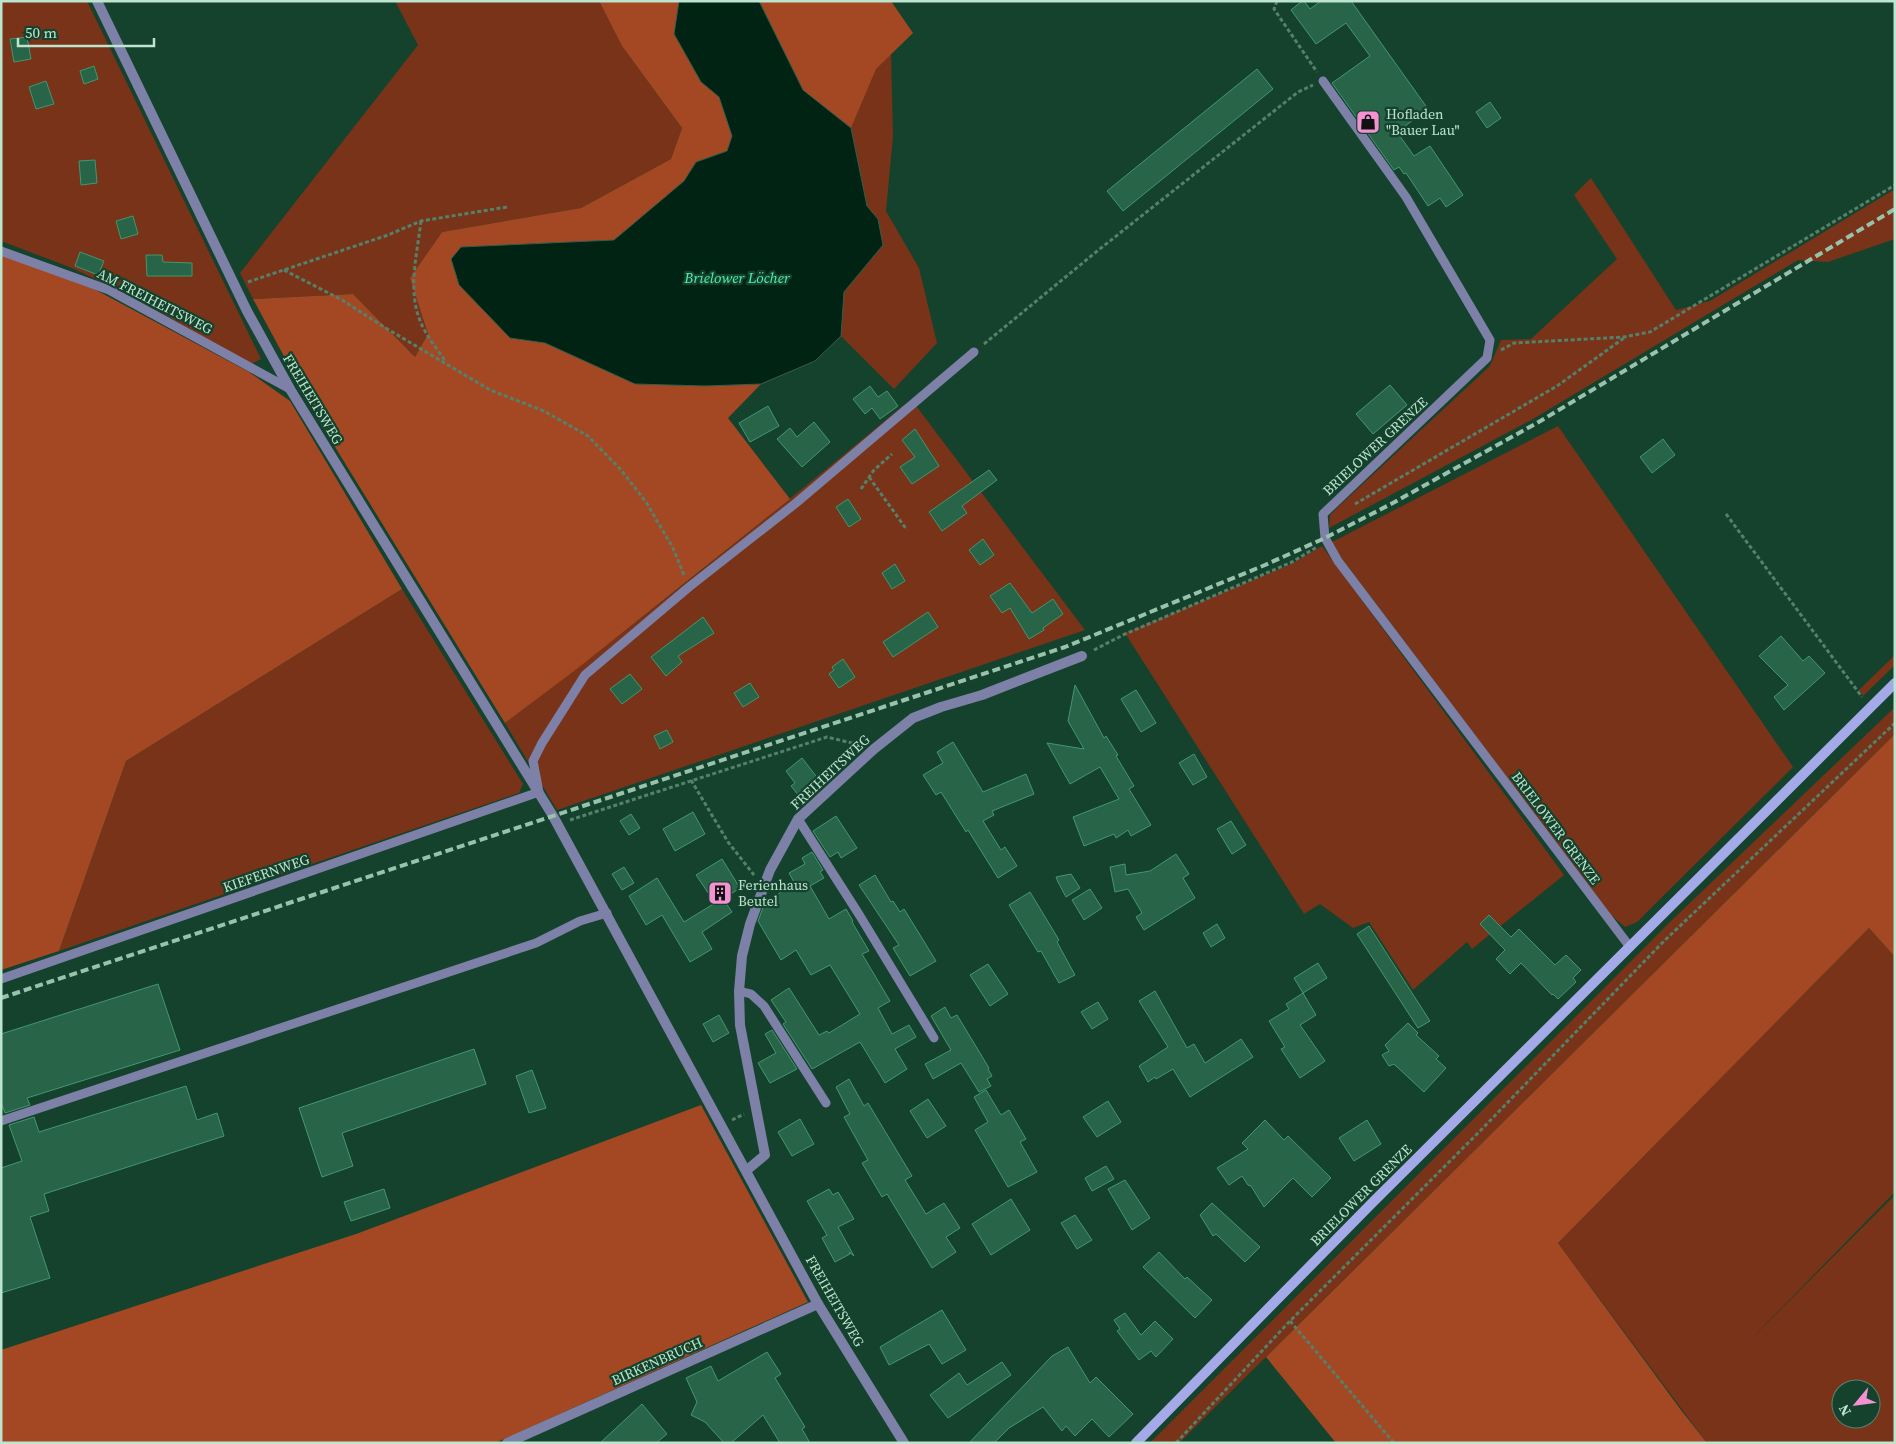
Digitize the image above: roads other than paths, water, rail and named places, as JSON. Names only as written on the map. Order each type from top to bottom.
[{"type":"main road","name":"BRIELOWER GRENZE","points":[[1136,1443],[1367,1208],[1895,683]]},
{"type":"street","name":"FREIHEITSWEG","points":[[97,1],[235,286],[290,389],[558,824],[818,1304],[904,1443]]},
{"type":"street","name":"FREIHEITSWEG","points":[[747,1170],[765,1155],[740,1025],[739,990],[742,956],[750,924],[770,870],[798,819],[874,749],[913,718],[941,707],[982,695],[1082,656]]},
{"type":"street","name":"BIRKENBRUCH","points":[[507,1443],[818,1304]]},
{"type":"lane","name":"BRIELOWER GRENZE","points":[[1323,81],[1406,197],[1490,340],[1487,358],[1323,514],[1326,541],[1338,561],[1630,947]]},
{"type":"lane","name":"AM FREIHEITSWEG","points":[[1,252],[109,290],[290,389]]},
{"type":"lane","name":"FREIHEITSWEG","points":[[539,792],[534,761],[542,743],[585,675],[689,588],[796,503],[974,352]]},
{"type":"lane","name":"KIEFERNWEG","points":[[1,979],[539,792]]},
{"type":"lane","points":[[798,819],[934,1038]]},
{"type":"lane","points":[[1,1120],[536,942],[580,922],[607,913]]},
{"type":"lane","points":[[739,990],[750,994],[764,1006],[826,1103]]},
{"type":"water","name":"Brielower Löcher","points":[[679,1],[759,1],[803,90],[851,128],[867,206],[878,219],[883,245],[844,292],[841,336],[815,361],[761,384],[705,386],[635,384],[545,343],[510,338],[459,285],[451,259],[461,247],[614,240],[684,181],[696,162],[727,151],[732,136],[719,97],[701,82],[674,34]]},
{"type":"railway","points":[[1,998],[1065,647],[1265,565],[1325,538],[1391,504],[1537,423],[1895,209]]},
{"type":"place","name":"Hofladen \"Bauer Lau\"","points":[[1368,122]]},
{"type":"place","name":"Ferienhaus Beutel","points":[[720,893]]}]
